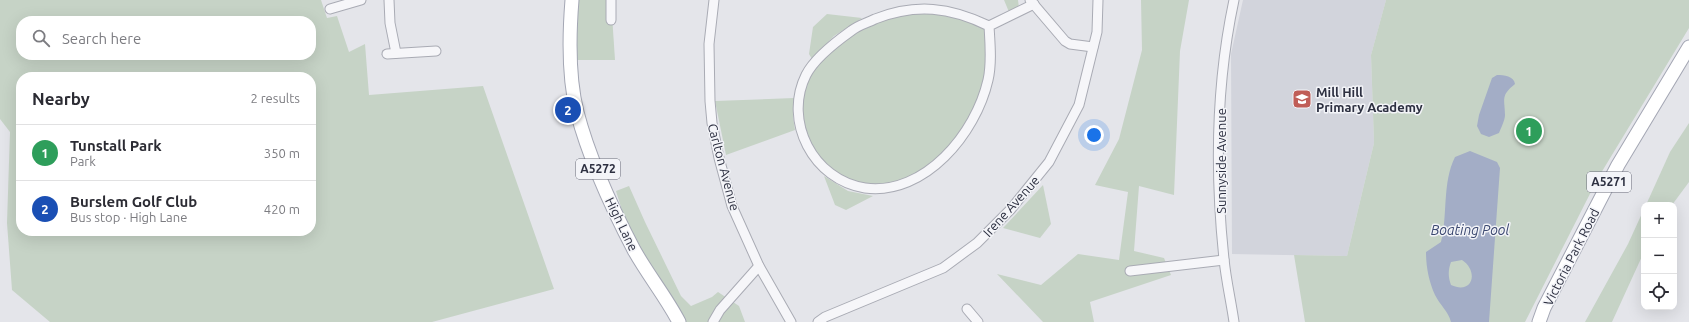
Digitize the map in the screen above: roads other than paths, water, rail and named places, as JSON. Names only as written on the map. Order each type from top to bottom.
[{"type":"main road","name":"High Lane","points":[[572,0],[569,36],[570,60],[577,112],[610,202],[634,249],[679,322]]},
{"type":"main road","name":"Victoria Park Road","points":[[1539,322],[1544,308],[1618,165],[1689,47]]},
{"type":"street","points":[[330,9],[361,0]]},
{"type":"street","points":[[389,0],[391,53],[436,51]]},
{"type":"street","points":[[611,0],[611,20]]},
{"type":"street","name":"Carlton Avenue","points":[[714,0],[709,44],[712,123],[719,158],[732,206],[759,266],[791,322]]},
{"type":"street","name":"Irene Avenue","points":[[818,322],[825,317],[943,268],[977,243],[1012,209],[1049,162],[1070,125],[1079,105],[1097,32],[1098,0]]},
{"type":"street","name":"Sunnyside Avenue","points":[[1234,0],[1224,53],[1219,139],[1224,260],[1234,322]]},
{"type":"street","points":[[989,26],[1032,2],[1065,41],[1070,44],[1093,47]]},
{"type":"street","points":[[922,8],[973,18],[989,26],[988,78],[976,114],[949,153],[929,169],[917,177],[893,187],[880,189],[864,188],[839,179],[826,170],[814,158],[806,145],[799,128],[798,104],[802,83],[807,73],[837,41],[856,27],[884,16],[904,10],[922,8]]},
{"type":"street","points":[[1130,271],[1224,260]]},
{"type":"street","points":[[713,322],[720,310],[759,266]]},
{"type":"street","points":[[967,309],[978,322]]},
{"type":"water","points":[[1497,75],[1506,76],[1513,79],[1515,84],[1510,88],[1504,98],[1505,117],[1499,133],[1489,137],[1481,134],[1477,126],[1479,115],[1492,78]]},
{"type":"water","name":"Boating Pool","points":[[1470,151],[1497,162],[1500,168],[1489,322],[1451,322],[1435,295],[1428,274],[1426,252],[1441,242],[1448,177],[1455,157]],"holes":[[[1462,260],[1471,270],[1472,275],[1469,284],[1464,287],[1451,285],[1449,279],[1449,268],[1451,262]]]},
{"type":"place","name":"Mill Hill Primary Academy","points":[[1302,99]]},
{"type":"place","name":"Burslem Golf Club","points":[[568,110]]},
{"type":"place","name":"Tunstall Park","points":[[1529,131]]}]
